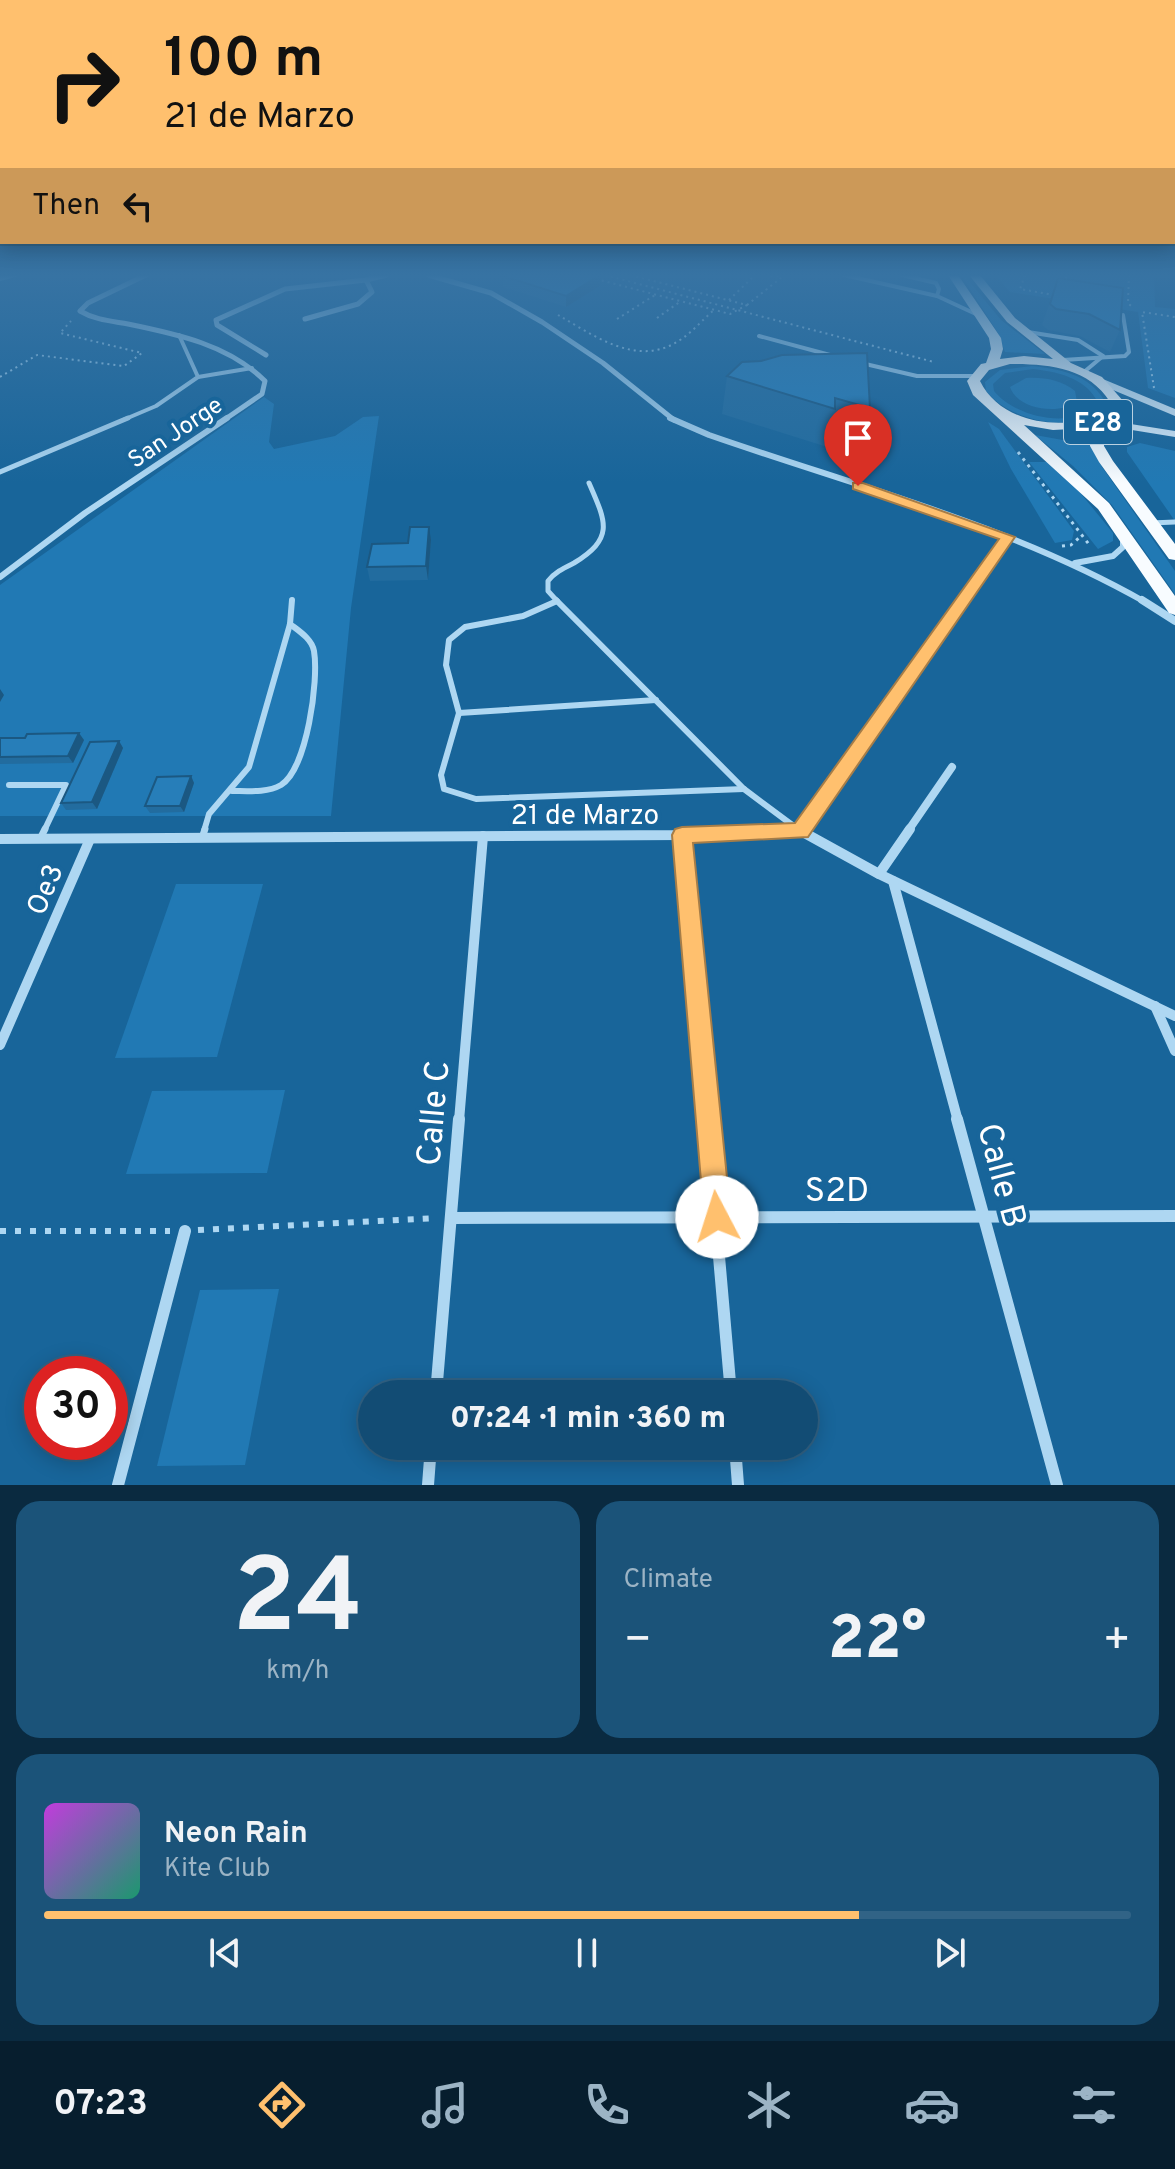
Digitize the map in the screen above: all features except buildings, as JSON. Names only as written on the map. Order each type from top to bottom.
[{"type":"main road","points":[[975,376],[992,364],[997,344]]},
{"type":"main road","name":"E28","points":[[999,410],[1049,425],[1097,422],[1113,413],[1117,402],[1111,391],[1041,344]]},
{"type":"main road","name":"E28","points":[[992,364],[1029,360],[1073,367]]},
{"type":"main road","name":"E28","points":[[975,376],[976,392],[1074,475],[1123,529],[1175,609]]},
{"type":"main road","points":[[1098,380],[1175,413]]},
{"type":"main road","points":[[1097,422],[1175,434]]},
{"type":"main road","name":"E28","points":[[1097,422],[1097,446],[1106,462],[1175,555]]},
{"type":"street","name":"San Jorge","points":[[0,577],[85,513],[262,394],[265,381],[243,360],[203,344]]},
{"type":"street","points":[[249,344],[266,355]]},
{"type":"street","points":[[575,344],[670,418],[683,424],[1075,563],[1132,591],[1175,621]]},
{"type":"street","points":[[1075,563],[1113,556],[1123,547],[1123,529]]},
{"type":"street","points":[[1008,537],[801,831],[893,881],[1175,1016]]},
{"type":"street","points":[[879,874],[952,767]]},
{"type":"street","name":"21 de Marzo","points":[[0,839],[682,835],[801,831]]},
{"type":"street","points":[[682,835],[730,1380]]},
{"type":"street","name":"Calle C","points":[[437,1380],[483,836]]},
{"type":"street","name":"Oe3","points":[[0,1045],[90,839]]},
{"type":"street","name":"Calle B","points":[[893,881],[1057,1485]]},
{"type":"street","points":[[1155,1006],[1175,1051]]},
{"type":"street","name":"S2D","points":[[451,1218],[1175,1216]]},
{"type":"street","points":[[118,1485],[185,1231]]},
{"type":"street","points":[[428,1485],[430,1460]]},
{"type":"street","points":[[736,1460],[738,1485]]},
{"type":"lane","points":[[183,344],[198,377]]},
{"type":"lane","points":[[790,344],[833,356]]},
{"type":"lane","points":[[1085,344],[1103,356]]},
{"type":"lane","points":[[1073,367],[1103,356],[1119,357],[1129,352],[1128,344]]},
{"type":"lane","points":[[1073,367],[1103,356]]},
{"type":"lane","points":[[848,360],[908,376],[943,380],[975,376]]},
{"type":"lane","points":[[0,472],[156,406],[198,377],[252,368]]},
{"type":"lane","points":[[589,483],[606,521],[604,538],[593,551],[550,576],[546,585],[557,601],[744,789],[801,831]]},
{"type":"lane","points":[[1151,523],[1175,522]]},
{"type":"lane","points":[[202,838],[209,814],[232,791],[249,767],[290,624],[292,599]]},
{"type":"lane","points":[[557,601],[530,614],[464,625],[456,632],[447,647],[445,663],[457,693],[459,713],[441,775],[444,789],[455,795],[476,799],[744,789]]},
{"type":"lane","points":[[232,791],[261,790],[283,784],[305,754],[314,650],[307,638],[290,624]]},
{"type":"lane","points":[[459,713],[656,700]]},
{"type":"lane","points":[[9,785],[66,785],[40,839]]},
{"type":"path","points":[[0,377],[37,355],[124,366],[142,353],[106,344]]},
{"type":"path","points":[[612,344],[619,348],[650,350],[670,344]]},
{"type":"path","points":[[1147,344],[1153,388],[1164,392]]},
{"type":"path","points":[[0,1231],[185,1231],[451,1218]]},
{"type":"shaded area","points":[[1002,344],[1032,344],[1045,354],[1005,352]]},
{"type":"shaded area","points":[[1142,344],[1175,344],[1175,398],[1148,388]]},
{"type":"shaded area","points":[[1032,366],[1072,374],[1098,391],[1104,400],[1103,409],[1090,417],[1059,423],[1026,417],[1010,410],[986,391],[985,382],[1000,370]],"holes":[[[1033,369],[1060,374],[1084,385],[1096,399],[1095,407],[1071,417],[1043,417],[1015,408],[994,391],[993,384],[1005,373]]]},
{"type":"shaded area","points":[[1026,378],[1064,384],[1075,391],[1077,402],[1050,409],[1021,401],[1010,387]]},
{"type":"shaded area","points":[[264,397],[274,404],[269,442],[274,449],[335,436],[363,417],[379,416],[351,608],[331,816],[0,816],[0,585]]},
{"type":"shaded area","points":[[988,422],[999,429],[1074,531],[1072,540],[1055,543],[1011,469]]},
{"type":"shaded area","points":[[1035,435],[1068,441],[1092,440],[1102,467],[1175,571],[1175,594],[1112,505],[1073,466]]},
{"type":"shaded area","points":[[1140,443],[1175,451],[1175,521],[1127,452],[1127,447]]},
{"type":"shaded area","points":[[1029,462],[1048,462],[1078,490],[1113,533],[1113,541],[1098,549]]},
{"type":"shaded area","points":[[176,884],[263,884],[217,1057],[115,1058]]},
{"type":"shaded area","points":[[285,1090],[267,1173],[126,1174],[152,1091]]},
{"type":"shaded area","points":[[279,1289],[245,1465],[157,1466],[200,1290]]},
{"type":"route","points":[[717,1217],[682,835],[801,831],[1008,537],[858,486]]}]
